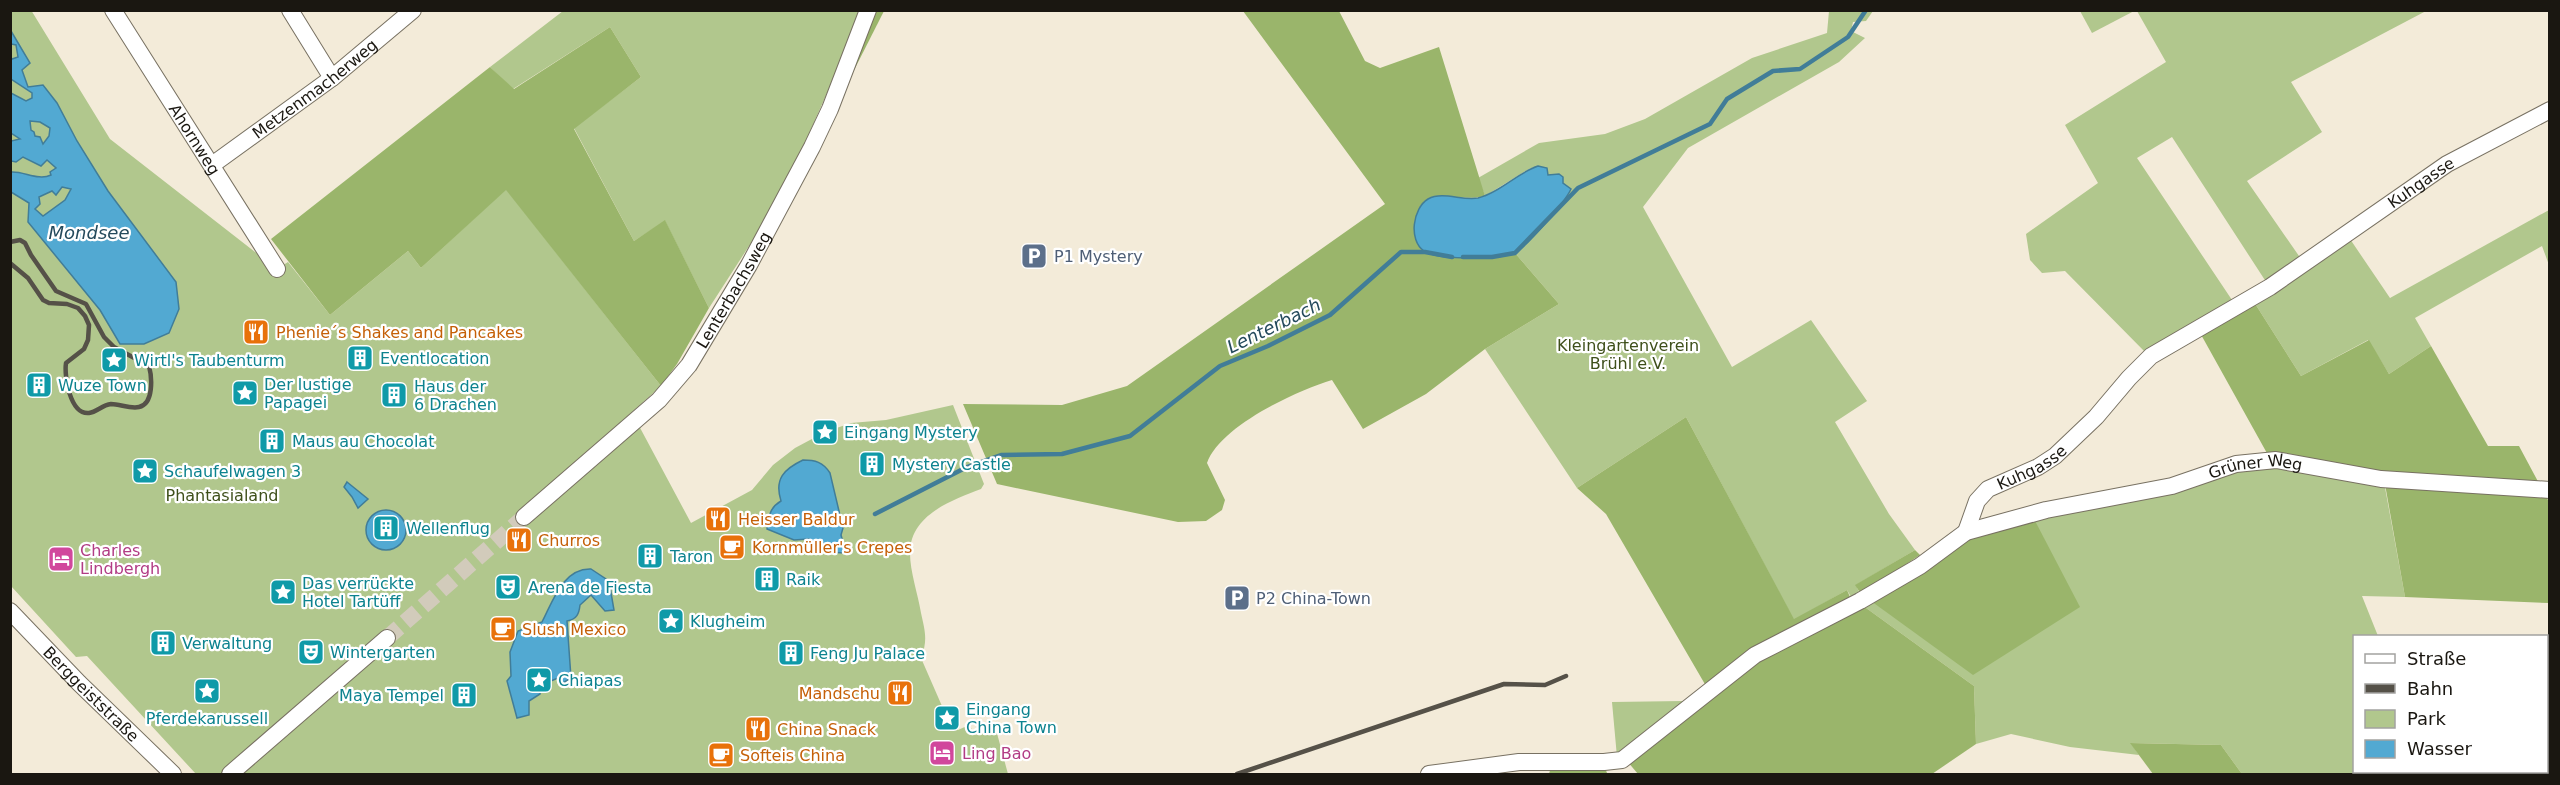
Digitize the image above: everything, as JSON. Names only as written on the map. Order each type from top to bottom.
[{"type":"street","name":"Ahornweg","points":[[113,10],[277,269]]},
{"type":"street","points":[[290,10],[332,78]]},
{"type":"street","name":"Metzenmacherweg","points":[[212,165],[332,78],[413,10]]},
{"type":"street","name":"Lenterbachsweg","points":[[524,517],[659,400],[689,365],[749,265],[812,147],[830,109],[868,10]]},
{"type":"street","name":"Kuhgasse","points":[[1966,532],[1977,501],[1988,489],[2038,467],[2055,456],[2072,442],[2151,356],[2270,287],[2447,164],[2550,110]]},
{"type":"street","name":"Grüner Weg","points":[[1966,532],[2046,510],[2172,486],[2236,465],[2276,460],[2381,479],[2550,490]]},
{"type":"street","points":[[1429,774],[1519,762],[1622,760],[1755,655],[1855,604],[1920,566],[1966,532]]},
{"type":"street","name":"Berggeiststraße","points":[[10,611],[79,683],[173,774]]},
{"type":"street","points":[[230,774],[387,638]]},
{"type":"green space","name":"Phantasialand","points":[[31,10],[110,139],[277,269],[288,262],[330,315],[408,251],[421,268],[506,189],[661,386],[574,464],[638,424],[691,523],[752,490],[773,465],[795,448],[825,432],[851,423],[886,420],[953,405],[984,484],[981,489],[958,498],[935,511],[917,529],[912,540],[911,568],[925,636],[921,658],[952,729],[956,727],[958,730],[969,725],[973,731],[995,726],[1008,774],[196,774],[87,656],[76,657],[11,586],[10,11]]},
{"type":"green space","points":[[2080,10],[2136,10],[2092,33],[2080,11]]},
{"type":"green space","points":[[563,11],[863,11],[801,152],[758,232],[709,308],[665,221],[634,241],[574,128],[641,77],[610,27],[513,89],[490,67]]},
{"type":"green space","points":[[871,11],[884,11],[847,84]]},
{"type":"green space","points":[[1243,11],[1339,11],[1365,61],[1380,68],[1439,47],[1485,196],[1443,197],[1420,206],[1492,257],[1515,253],[1559,304],[1485,349],[1426,394],[1363,429],[1332,380],[1280,401],[1243,423],[1215,449],[1207,463],[1225,500],[1222,510],[1206,521],[1178,522],[997,484],[963,404],[1062,405],[1127,386],[1385,204]]},
{"type":"green space","name":"Kleingartenverein Brühl e.V.","points":[[1829,11],[1873,11],[1866,21],[1853,22],[1851,31],[1865,38],[1839,62],[1688,148],[1643,207],[1732,367],[1811,320],[1867,401],[1835,422],[1889,514],[1915,550],[1856,585],[1859,592],[1851,597],[1847,590],[1794,620],[1686,417],[1577,488],[1485,349],[1559,304],[1515,253],[1565,201],[1548,175],[1538,166],[1529,169],[1485,196],[1478,178],[1539,143],[1605,134],[1645,119],[1752,58],[1827,33]]},
{"type":"green space","points":[[2137,11],[2426,11],[2291,82],[2322,132],[2247,181],[2308,269],[2350,239],[2390,298],[2549,210],[2549,265],[2542,246],[2415,318],[2431,346],[2389,374],[2368,340],[2301,376],[2254,302],[2272,291],[2172,137],[2137,158],[2234,303],[2147,354],[2065,271],[2042,273],[2030,260],[2026,234],[2098,183],[2065,125],[2166,62]]},
{"type":"green space","points":[[610,27],[641,77],[574,129],[634,241],[665,220],[709,308],[677,364],[661,386],[506,190],[421,268],[408,251],[330,315],[271,239],[490,67],[514,89]]},
{"type":"green space","points":[[2254,302],[2301,376],[2369,340],[2389,374],[2431,346],[2488,446],[2519,446],[2549,502],[2549,603],[2405,597],[2383,473],[2268,455],[2199,331]]},
{"type":"green space","points":[[1686,417],[1794,619],[1847,590],[1850,597],[1706,686],[1606,514],[1577,488]]},
{"type":"green space","points":[[2279,464],[2384,482],[2405,597],[2362,596],[2378,635],[2353,635],[2353,773],[2426,774],[2242,774],[2221,745],[2131,743],[2139,755],[2070,747],[2011,734],[1976,744],[1974,686],[1862,605],[2033,517],[2241,468]]},
{"type":"green space","points":[[2033,517],[2080,607],[1973,675],[1871,601],[1969,537]]},
{"type":"green space","points":[[1915,550],[1920,555],[1861,594],[1855,585]]},
{"type":"green space","points":[[1862,605],[1974,686],[1976,744],[1932,774],[1638,774],[1627,761],[1757,660]]},
{"type":"green space","points":[[2549,688],[2549,774],[2426,774],[2548,773]]},
{"type":"green space","points":[[1687,701],[1617,757],[1612,702]]},
{"type":"green space","points":[[2130,743],[2221,745],[2242,774],[2153,774]]},
{"type":"green space","points":[[1551,767],[1605,768],[1607,773],[1549,774]]},
{"type":"water","name":"Mondsee","points":[[11,31],[30,63],[22,70],[28,87],[43,85],[57,103],[108,191],[176,282],[179,309],[169,333],[144,344],[120,344],[100,310],[28,222],[29,203],[11,192],[11,172],[46,177],[51,175],[50,172],[56,168],[47,160],[41,166],[23,157],[16,162],[11,161],[11,141],[20,139],[11,133],[11,93],[26,101],[32,98],[32,93],[11,79],[11,57],[12,59],[18,57],[16,45],[11,44]],"holes":[[[30,121],[40,122],[50,128],[49,136],[43,144],[40,137],[35,136],[31,130]],[[62,187],[71,189],[65,200],[43,216],[35,209],[40,204],[39,197],[52,191],[56,195]]]},
{"type":"water","points":[[1538,166],[1547,168],[1548,175],[1559,174],[1563,177],[1563,183],[1571,189],[1545,224],[1520,249],[1514,253],[1495,257],[1468,258],[1431,254],[1419,246],[1414,224],[1419,209],[1428,199],[1440,196],[1478,198]]},
{"type":"water","points":[[803,460],[818,462],[830,473],[843,528],[841,535],[846,553],[823,552],[809,539],[794,540],[767,529],[772,510],[781,501],[779,487],[782,476]]},
{"type":"water","points":[[347,482],[368,499],[358,508],[344,487]]},
{"type":"water","points":[[386,510],[394,511],[400,516],[405,522],[405,538],[400,544],[394,549],[386,550],[378,549],[372,544],[367,538],[366,530],[367,522],[372,516],[378,511]]},
{"type":"water","points":[[591,569],[609,581],[614,610],[605,611],[591,595],[580,605],[577,616],[567,621],[571,678],[560,685],[558,678],[541,685],[540,694],[529,701],[529,715],[517,718],[507,681],[511,676],[510,652],[518,631],[542,622],[566,580],[581,570]]},
{"type":"waterway","name":"Lenterbach","points":[[1463,257],[1492,257],[1515,253],[1578,188],[1710,124],[1727,99],[1773,71],[1800,69],[1848,37],[1866,10]]},
{"type":"waterway","name":"Lenterbach","points":[[875,514],[967,467],[1001,455],[1062,454],[1130,436],[1220,366],[1268,346],[1330,315],[1401,252],[1425,252],[1452,257]]},
{"type":"tunnel","points":[[387,638],[524,517]]},
{"type":"railway","points":[[10,242],[20,240],[25,243],[56,291],[86,304],[104,337],[114,347],[149,366],[151,390],[144,405],[132,407],[111,404],[89,413],[77,408],[67,385],[66,363],[84,349],[88,340],[89,325],[85,316],[78,308],[43,300],[28,278],[10,263]]},
{"type":"railway","points":[[1237,774],[1504,684],[1545,685],[1566,676]]},
{"type":"place","name":"P1 Mystery","points":[[1034,256]]},
{"type":"place","name":"Phenie´s Shakes and Pancakes","points":[[256,332]]},
{"type":"place","name":"Eventlocation","points":[[360,358]]},
{"type":"place","name":"Wirtl's Taubenturm","points":[[114,360]]},
{"type":"place","name":"Wuze Town","points":[[39,385]]},
{"type":"place","name":"Der lustige Papagei","points":[[245,393]]},
{"type":"place","name":"Haus der 6 Drachen","points":[[394,395]]},
{"type":"place","name":"Eingang Mystery","points":[[825,432]]},
{"type":"place","name":"Maus au Chocolat","points":[[272,441]]},
{"type":"place","name":"Mystery Castle","points":[[872,464]]},
{"type":"place","name":"Schaufelwagen 3","points":[[145,471]]},
{"type":"place","name":"Heisser Baldur","points":[[718,519]]},
{"type":"place","name":"Wellenflug","points":[[386,528]]},
{"type":"place","name":"Churros","points":[[519,540]]},
{"type":"place","name":"Kornmüller's Crepes","points":[[732,547]]},
{"type":"place","name":"Taron","points":[[650,556]]},
{"type":"place","name":"Charles Lindbergh","points":[[61,559]]},
{"type":"place","name":"Raik","points":[[767,579]]},
{"type":"place","name":"Arena de Fiesta","points":[[508,587]]},
{"type":"place","name":"Das verrückte Hotel Tartüff","points":[[283,592]]},
{"type":"place","name":"P2 China-Town","points":[[1237,598]]},
{"type":"place","name":"Klugheim","points":[[671,621]]},
{"type":"place","name":"Slush Mexico","points":[[503,629]]},
{"type":"place","name":"Verwaltung","points":[[163,643]]},
{"type":"place","name":"Wintergarten","points":[[311,652]]},
{"type":"place","name":"Feng Ju Palace","points":[[791,653]]},
{"type":"place","name":"Chiapas","points":[[539,680]]},
{"type":"place","name":"Pferdekarussell","points":[[207,691]]},
{"type":"place","name":"Mandschu","points":[[900,693]]},
{"type":"place","name":"Maya Tempel","points":[[464,695]]},
{"type":"place","name":"Eingang China Town","points":[[947,718]]},
{"type":"place","name":"China Snack","points":[[758,729]]},
{"type":"place","name":"Ling Bao","points":[[942,753]]},
{"type":"place","name":"Softeis China","points":[[721,755]]}]
